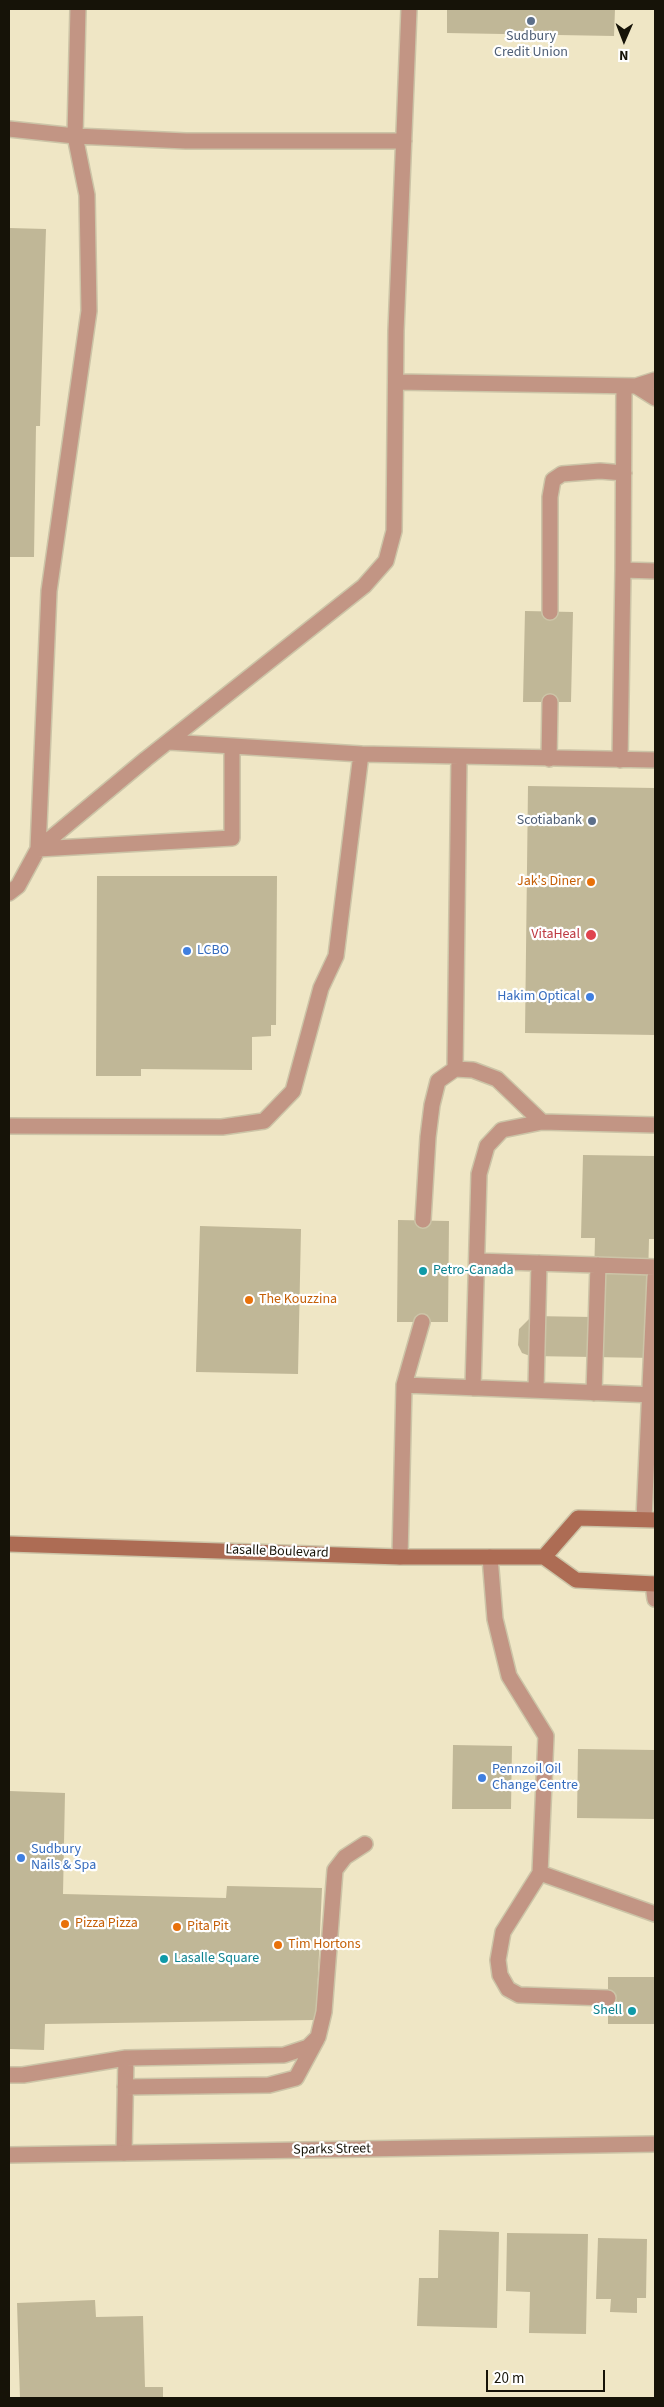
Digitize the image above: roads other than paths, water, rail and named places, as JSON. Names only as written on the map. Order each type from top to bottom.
[{"type":"main road","points":[[650,1520],[578,1518],[544,1558],[576,1580],[654,1584]]},
{"type":"main road","name":"Lasalle Boulevard","points":[[9,1544],[400,1557],[490,1556],[544,1558]]},
{"type":"street","points":[[38,849],[50,591],[89,311],[88,195],[75,136],[78,9]]},
{"type":"street","points":[[9,893],[18,886],[38,849],[364,586],[386,562],[394,531],[397,321],[409,9]]},
{"type":"street","points":[[9,129],[75,136],[186,141],[404,141]]},
{"type":"street","points":[[397,382],[630,386],[655,380]]},
{"type":"street","points":[[630,386],[655,398]]},
{"type":"street","points":[[620,760],[624,473],[630,386]]},
{"type":"street","points":[[550,612],[550,498],[553,480],[562,474],[600,471],[624,473]]},
{"type":"street","points":[[623,570],[655,571]]},
{"type":"street","points":[[549,759],[550,702]]},
{"type":"street","points":[[169,742],[361,754],[655,760]]},
{"type":"street","points":[[38,849],[232,838],[232,746]]},
{"type":"street","points":[[9,1126],[222,1127],[264,1121],[293,1091],[321,988],[336,956],[361,754]]},
{"type":"street","points":[[455,1069],[459,757]]},
{"type":"street","points":[[423,1220],[432,1105],[438,1081],[455,1069],[472,1070],[497,1078],[542,1122]]},
{"type":"street","points":[[473,1388],[479,1174],[487,1146],[502,1130],[542,1122],[655,1125]]},
{"type":"street","points":[[476,1261],[655,1267]]},
{"type":"street","points":[[536,1390],[539,1263]]},
{"type":"street","points":[[594,1393],[598,1265]]},
{"type":"street","points":[[650,1520],[655,1277]]},
{"type":"street","points":[[400,1557],[404,1386],[422,1322]]},
{"type":"street","points":[[404,1386],[653,1395]]},
{"type":"street","points":[[490,1556],[494,1619],[509,1676],[546,1736],[540,1873],[503,1932],[498,1960],[500,1975],[508,1988],[519,1995],[608,1998]]},
{"type":"street","points":[[654,1584],[655,1599]]},
{"type":"street","points":[[125,2087],[269,2085],[296,2078],[308,2060],[318,2037],[324,2012],[335,1870],[346,1857],[365,1844]]},
{"type":"street","points":[[540,1873],[655,1914]]},
{"type":"street","points":[[9,2075],[23,2075],[126,2058],[284,2055],[308,2047],[318,2037]]},
{"type":"street","points":[[124,2153],[126,2058]]},
{"type":"street","name":"Sparks Street","points":[[9,2155],[655,2144]]},
{"type":"place","name":"Sudbury Credit Union","points":[[531,21]]},
{"type":"place","name":"Scotiabank","points":[[592,821]]},
{"type":"place","name":"Jak's Diner","points":[[591,882]]},
{"type":"place","name":"VitaHeal","points":[[591,935]]},
{"type":"place","name":"LCBO","points":[[187,951]]},
{"type":"place","name":"Hakim Optical","points":[[590,997]]},
{"type":"place","name":"Petro-Canada","points":[[423,1271]]},
{"type":"place","name":"The Kouzzina","points":[[249,1300]]},
{"type":"place","name":"Pennzoil Oil Change Centre","points":[[482,1778]]},
{"type":"place","name":"Sudbury Nails & Spa","points":[[21,1858]]},
{"type":"place","name":"Pizza Pizza","points":[[65,1924]]},
{"type":"place","name":"Pita Pit","points":[[177,1927]]},
{"type":"place","name":"Tim Hortons","points":[[278,1945]]},
{"type":"place","name":"Lasalle Square","points":[[164,1959]]},
{"type":"place","name":"Shell","points":[[632,2011]]}]
